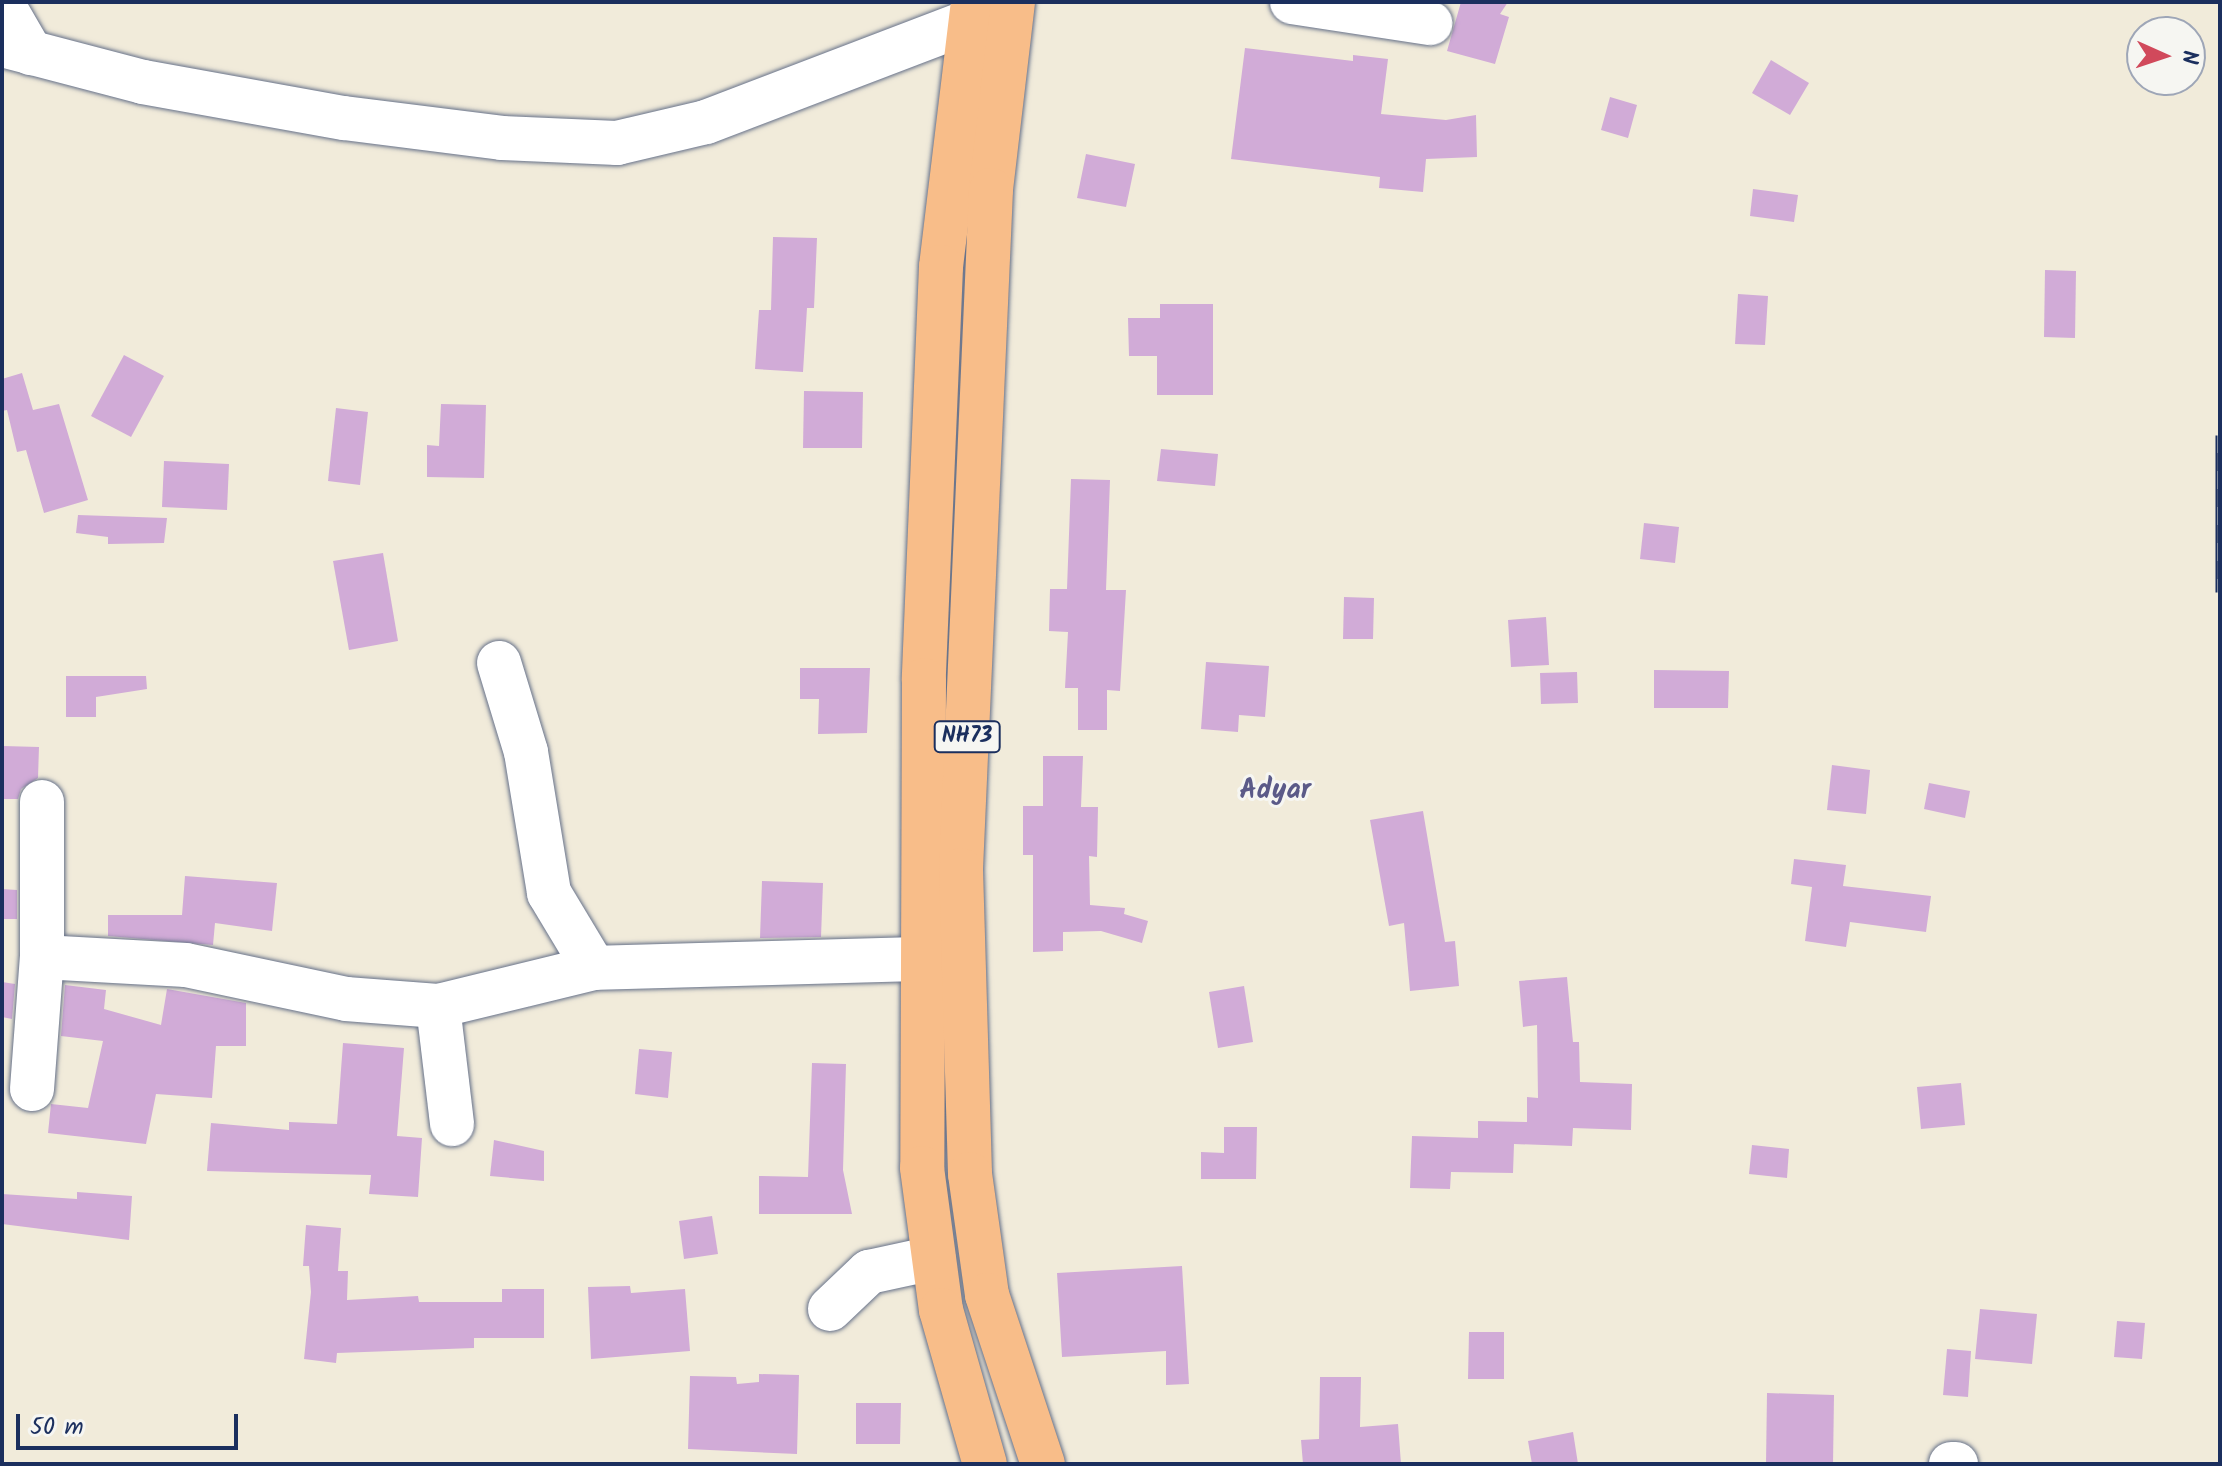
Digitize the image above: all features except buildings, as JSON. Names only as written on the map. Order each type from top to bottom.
[{"type":"highway","name":"NH73","points":[[1013,2],[991,190],[961,870],[970,1174],[987,1295],[1043,1464]]},
{"type":"highway","name":"NH73","points":[[972,12],[941,267],[924,680],[922,1168],[941,1310],[985,1464]]},
{"type":"street","points":[[1292,2],[1430,23]]},
{"type":"street","points":[[2,3],[17,49],[143,82],[344,118],[502,138],[617,143],[721,117],[972,12]]},
{"type":"street","points":[[499,663],[526,752],[549,893],[594,968]]},
{"type":"street","points":[[32,1089],[42,957],[42,802]]},
{"type":"street","points":[[42,957],[186,965],[346,999],[438,1006],[594,968],[923,959]]},
{"type":"street","points":[[438,1006],[452,1124]]},
{"type":"street","points":[[830,1309],[869,1272],[934,1258]]},
{"type":"railway","points":[[2220,435],[2220,592]]},
{"type":"district","name":"Adyar","points":[[1275,791]]}]
